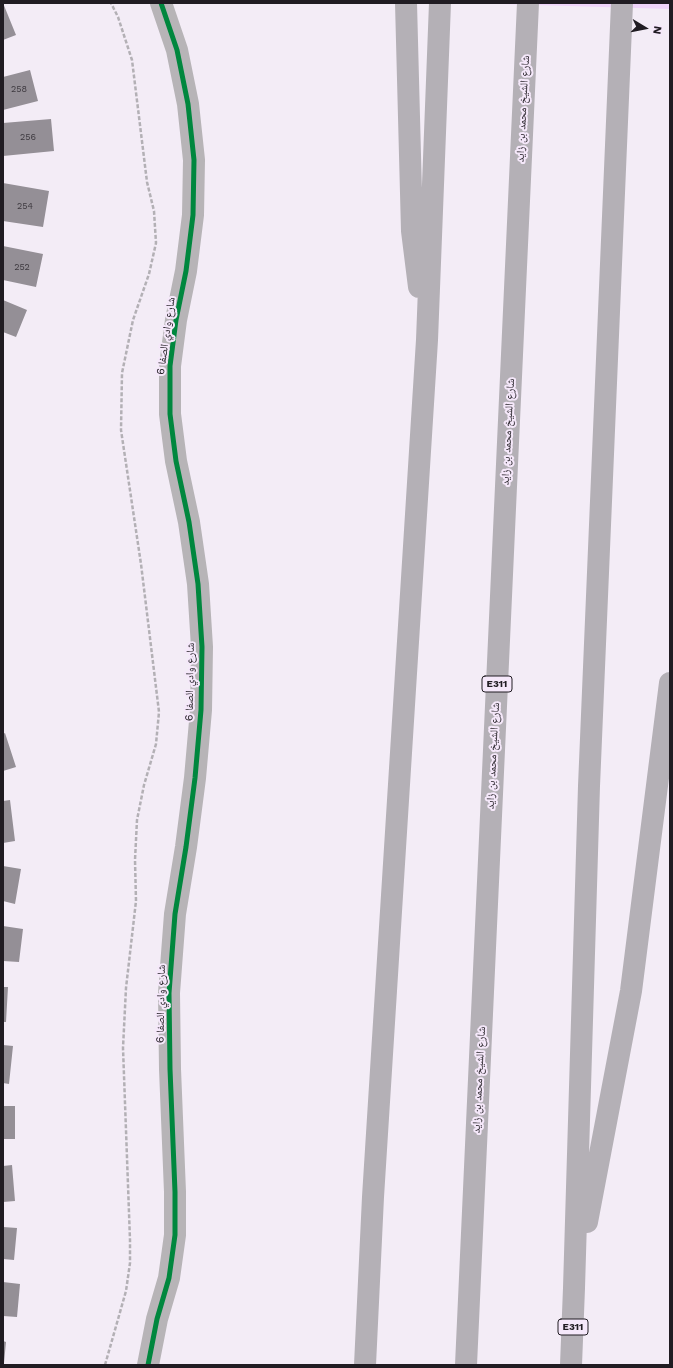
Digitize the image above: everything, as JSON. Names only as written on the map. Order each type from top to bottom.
[{"type":"highway","points":[[406,3],[412,231],[427,340]]},
{"type":"highway","points":[[365,1365],[373,1197],[427,340],[440,3]]},
{"type":"highway","points":[[524,3],[527,25]]},
{"type":"highway","name":"شارع الشيخ محمد بن زايد","points":[[466,1365],[528,3]]},
{"type":"highway","name":"E311","points":[[571,1365],[589,786],[622,3]]},
{"type":"highway","points":[[574,1288],[631,991],[670,683]]},
{"type":"street","name":"شارع وادي الصفا 6","points":[[148,1365],[157,1319],[169,1278],[175,1235],[175,1192],[170,1069],[170,992],[175,914],[195,778],[201,710],[202,647],[198,584],[189,522],[176,461],[170,414],[170,366],[176,320],[186,271],[193,215],[194,160],[188,104],[176,50],[161,3]]},
{"type":"path","points":[[105,1365],[126,1291],[130,1263],[122,1048],[126,988],[136,902],[135,860],[137,820],[144,785],[156,744],[159,712],[141,564],[121,430],[122,373],[133,320],[149,274],[156,243],[154,211],[146,174],[132,60],[118,17],[111,3]]},
{"type":"shaded area","points":[[468,3],[670,3],[670,9]]},
{"type":"building","points":[[3,3],[16,35],[3,40]]},
{"type":"building","points":[[30,70],[38,101],[3,110],[3,77]]},
{"type":"building","points":[[51,119],[54,151],[3,156],[3,123]]},
{"type":"building","points":[[3,183],[49,191],[43,227],[3,221]]},
{"type":"building","points":[[3,246],[43,254],[36,287],[3,280]]},
{"type":"building","points":[[3,300],[27,310],[16,337],[3,332]]},
{"type":"building","points":[[5,733],[16,767],[3,771],[3,734]]},
{"type":"building","points":[[10,800],[15,841],[3,843],[3,801]]},
{"type":"building","points":[[3,866],[21,869],[15,904],[3,901]]},
{"type":"building","points":[[3,926],[23,929],[19,962],[3,961]]},
{"type":"building","points":[[3,987],[8,987],[6,1022],[3,1022]]},
{"type":"building","points":[[3,1045],[13,1046],[9,1084],[3,1083]]},
{"type":"building","points":[[3,1106],[15,1106],[15,1139],[3,1139]]},
{"type":"building","points":[[12,1165],[15,1201],[3,1202],[3,1166]]},
{"type":"building","points":[[3,1227],[17,1228],[14,1260],[3,1259]]},
{"type":"building","points":[[3,1282],[20,1284],[17,1317],[3,1316]]},
{"type":"building","points":[[3,1341],[6,1342],[4,1363],[3,1363]]},
{"type":"cycle path","points":[[148,1365],[157,1319],[169,1278],[175,1235],[169,993],[175,914],[195,778],[201,710],[202,647],[198,584],[189,522],[176,461],[170,414],[170,366],[176,320],[186,271],[193,215],[194,160],[188,104],[177,50],[161,3]]}]
